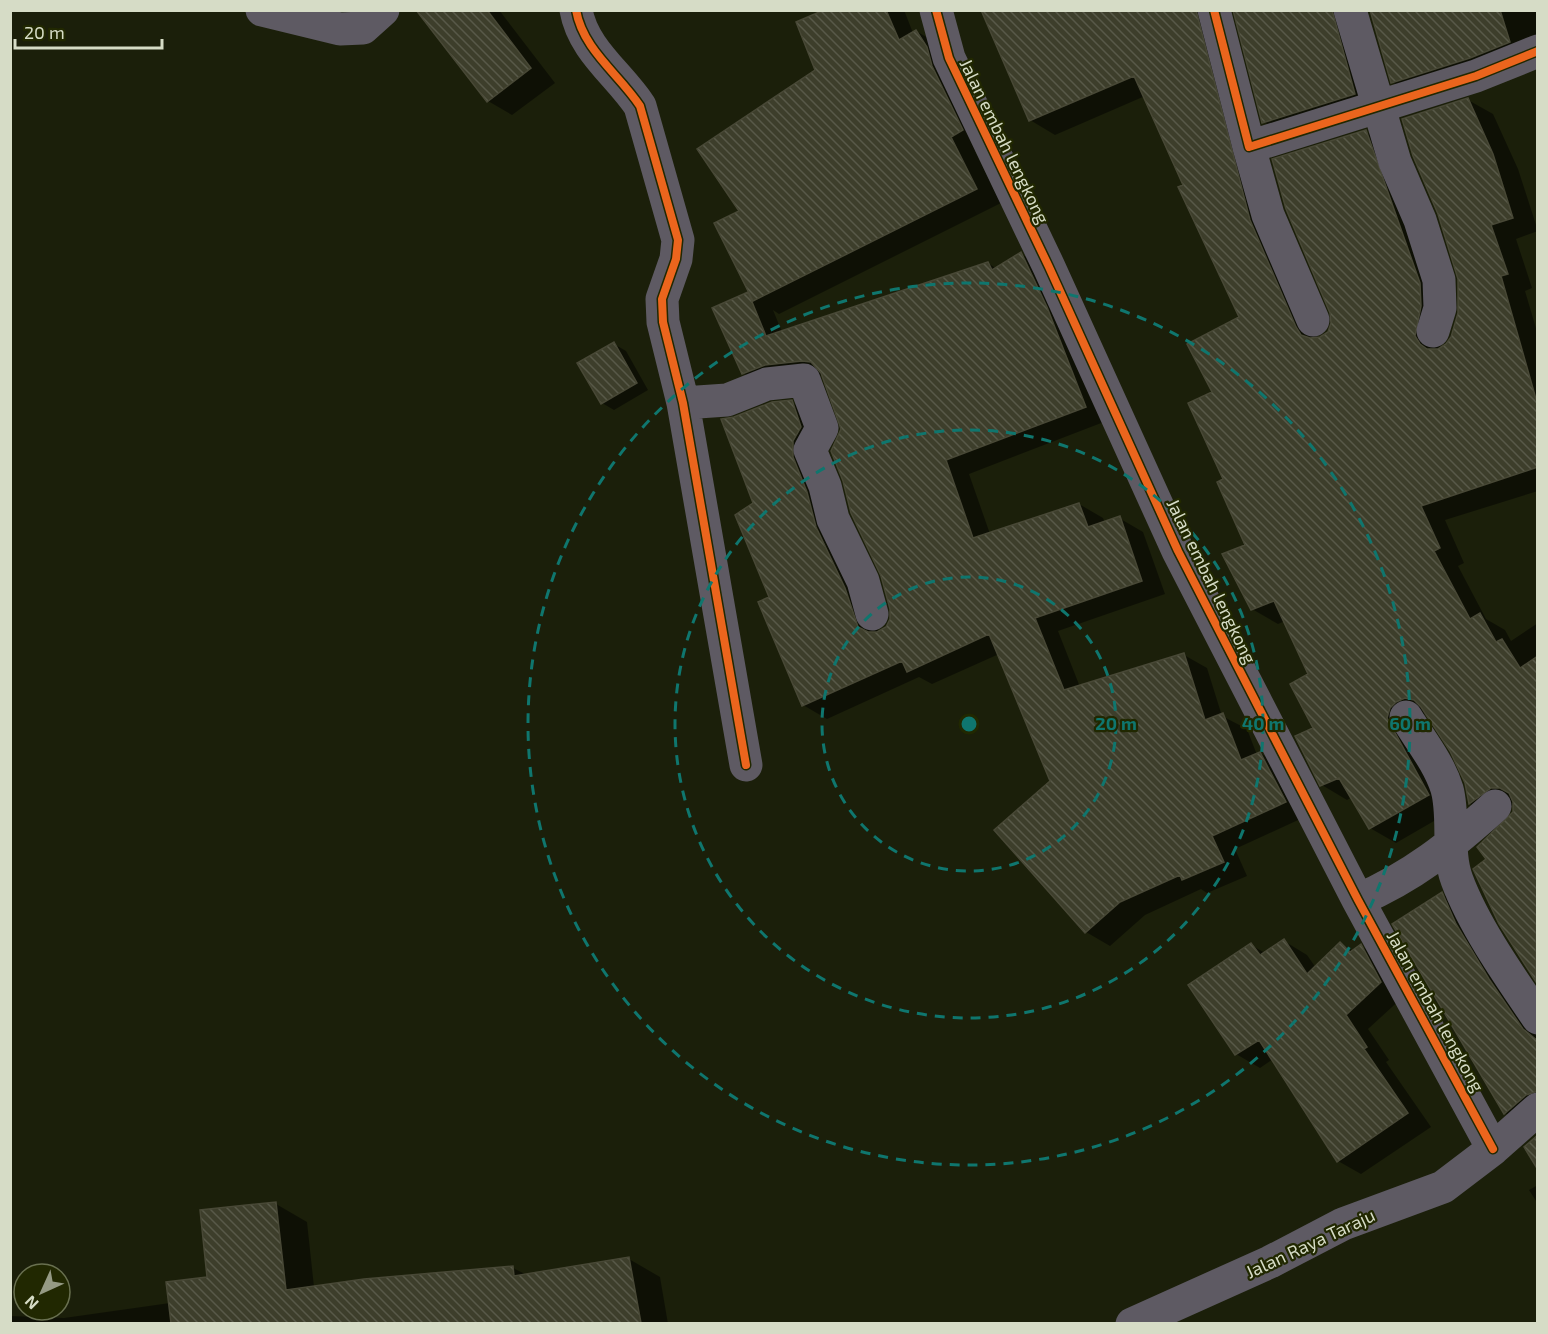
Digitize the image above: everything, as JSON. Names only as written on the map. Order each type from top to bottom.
[{"type":"street","points":[[262,10],[340,29],[363,28],[383,10]]},
{"type":"street","points":[[576,10],[591,48],[629,89],[640,106],[678,240],[676,259],[662,299],[663,322],[683,403],[746,765]]},
{"type":"street","name":"Jalan embah lengkong","points":[[936,10],[949,58],[1050,267],[1178,551],[1358,900],[1493,1149]]},
{"type":"street","points":[[1214,10],[1268,215],[1313,320]]},
{"type":"street","points":[[1350,10],[1395,162],[1420,220],[1438,280],[1440,308],[1433,331]]},
{"type":"street","points":[[1249,147],[1476,76],[1538,51]]},
{"type":"street","points":[[683,403],[727,400],[767,384],[804,380],[822,428],[810,450],[825,486],[833,519],[863,581],[872,614]]},
{"type":"street","points":[[1406,717],[1434,761],[1447,790],[1451,847],[1457,879],[1500,962],[1538,1018]]},
{"type":"street","points":[[1358,900],[1385,888],[1451,847],[1495,806]]},
{"type":"street","name":"Jalan Raya Taraju","points":[[1132,1323],[1270,1262],[1343,1224],[1443,1187],[1493,1149],[1538,1108]]},
{"type":"building","points":[[416,10],[487,10],[531,68],[487,102]]},
{"type":"building","points":[[824,10],[886,10],[899,40],[916,30],[927,47],[932,66],[963,130],[951,137],[977,189],[753,301],[714,223],[739,211],[697,149],[815,70],[796,22]]},
{"type":"building","points":[[981,10],[1196,10],[1250,220],[1296,327],[1301,335],[1310,338],[1320,337],[1328,332],[1331,323],[1330,313],[1286,209],[1272,159],[1366,130],[1420,283],[1421,306],[1415,336],[1427,349],[1438,349],[1451,337],[1458,313],[1458,279],[1438,214],[1413,156],[1402,119],[1468,98],[1493,154],[1513,218],[1491,225],[1508,274],[1501,276],[1538,406],[1538,467],[1421,506],[1440,548],[1434,551],[1470,619],[1480,613],[1496,642],[1502,639],[1520,668],[1538,656],[1536,982],[1499,924],[1473,869],[1486,859],[1477,847],[1513,812],[1513,802],[1509,793],[1500,788],[1491,788],[1469,804],[1465,783],[1450,751],[1421,707],[1414,700],[1405,698],[1390,708],[1387,718],[1429,795],[1369,829],[1339,778],[1320,786],[1295,736],[1313,728],[1290,684],[1308,674],[1274,601],[1251,610],[1222,554],[1245,545],[1217,482],[1223,479],[1188,403],[1212,392],[1187,344],[1239,317],[1178,187],[1183,185],[1134,76],[1029,121]]},
{"type":"building","points":[[1233,10],[1332,10],[1355,94],[1262,123]]},
{"type":"building","points":[[1370,10],[1500,10],[1510,42],[1470,58],[1391,83]]},
{"type":"building","points":[[1021,252],[1047,307],[1086,407],[946,460],[973,538],[1079,503],[1088,527],[1120,516],[1142,581],[1035,618],[1064,690],[1184,653],[1205,720],[1223,713],[1241,760],[1260,752],[1286,802],[1212,836],[1224,862],[1182,880],[1180,875],[1120,902],[1085,933],[994,830],[1050,781],[989,634],[907,672],[902,661],[802,706],[758,602],[769,597],[735,515],[753,503],[721,419],[734,417],[772,402],[792,400],[801,427],[793,441],[793,457],[807,492],[816,527],[845,588],[858,627],[868,632],[877,632],[886,627],[890,619],[890,609],[881,576],[851,513],[843,481],[831,451],[841,429],[821,373],[811,362],[802,361],[765,365],[742,374],[712,308],[748,292],[766,336],[988,262],[992,270]]},
{"type":"building","points":[[614,342],[637,383],[601,404],[577,363]]},
{"type":"building","points":[[1442,892],[1456,924],[1489,979],[1523,1029],[1538,1041],[1538,1091],[1526,1095],[1504,1114],[1392,924]]},
{"type":"building","points":[[1284,939],[1307,974],[1340,942],[1350,952],[1361,944],[1381,982],[1346,1015],[1367,1047],[1364,1049],[1408,1113],[1337,1162],[1259,1040],[1235,1055],[1188,985],[1251,943],[1260,955]]},
{"type":"building","points":[[1538,1135],[1538,1170],[1524,1147]]},
{"type":"building","points":[[276,1202],[286,1290],[364,1279],[513,1266],[514,1276],[629,1257],[641,1323],[171,1323],[166,1282],[207,1277],[200,1210]]},
{"type":"cycle path","points":[[576,10],[580,24],[594,50],[640,106],[678,240],[676,259],[662,299],[663,322],[683,403],[746,765]]},
{"type":"cycle path","points":[[936,10],[949,58],[1049,267],[1178,551],[1358,900],[1493,1149]]},
{"type":"cycle path","points":[[1214,10],[1249,147],[1476,76],[1538,51]]}]
